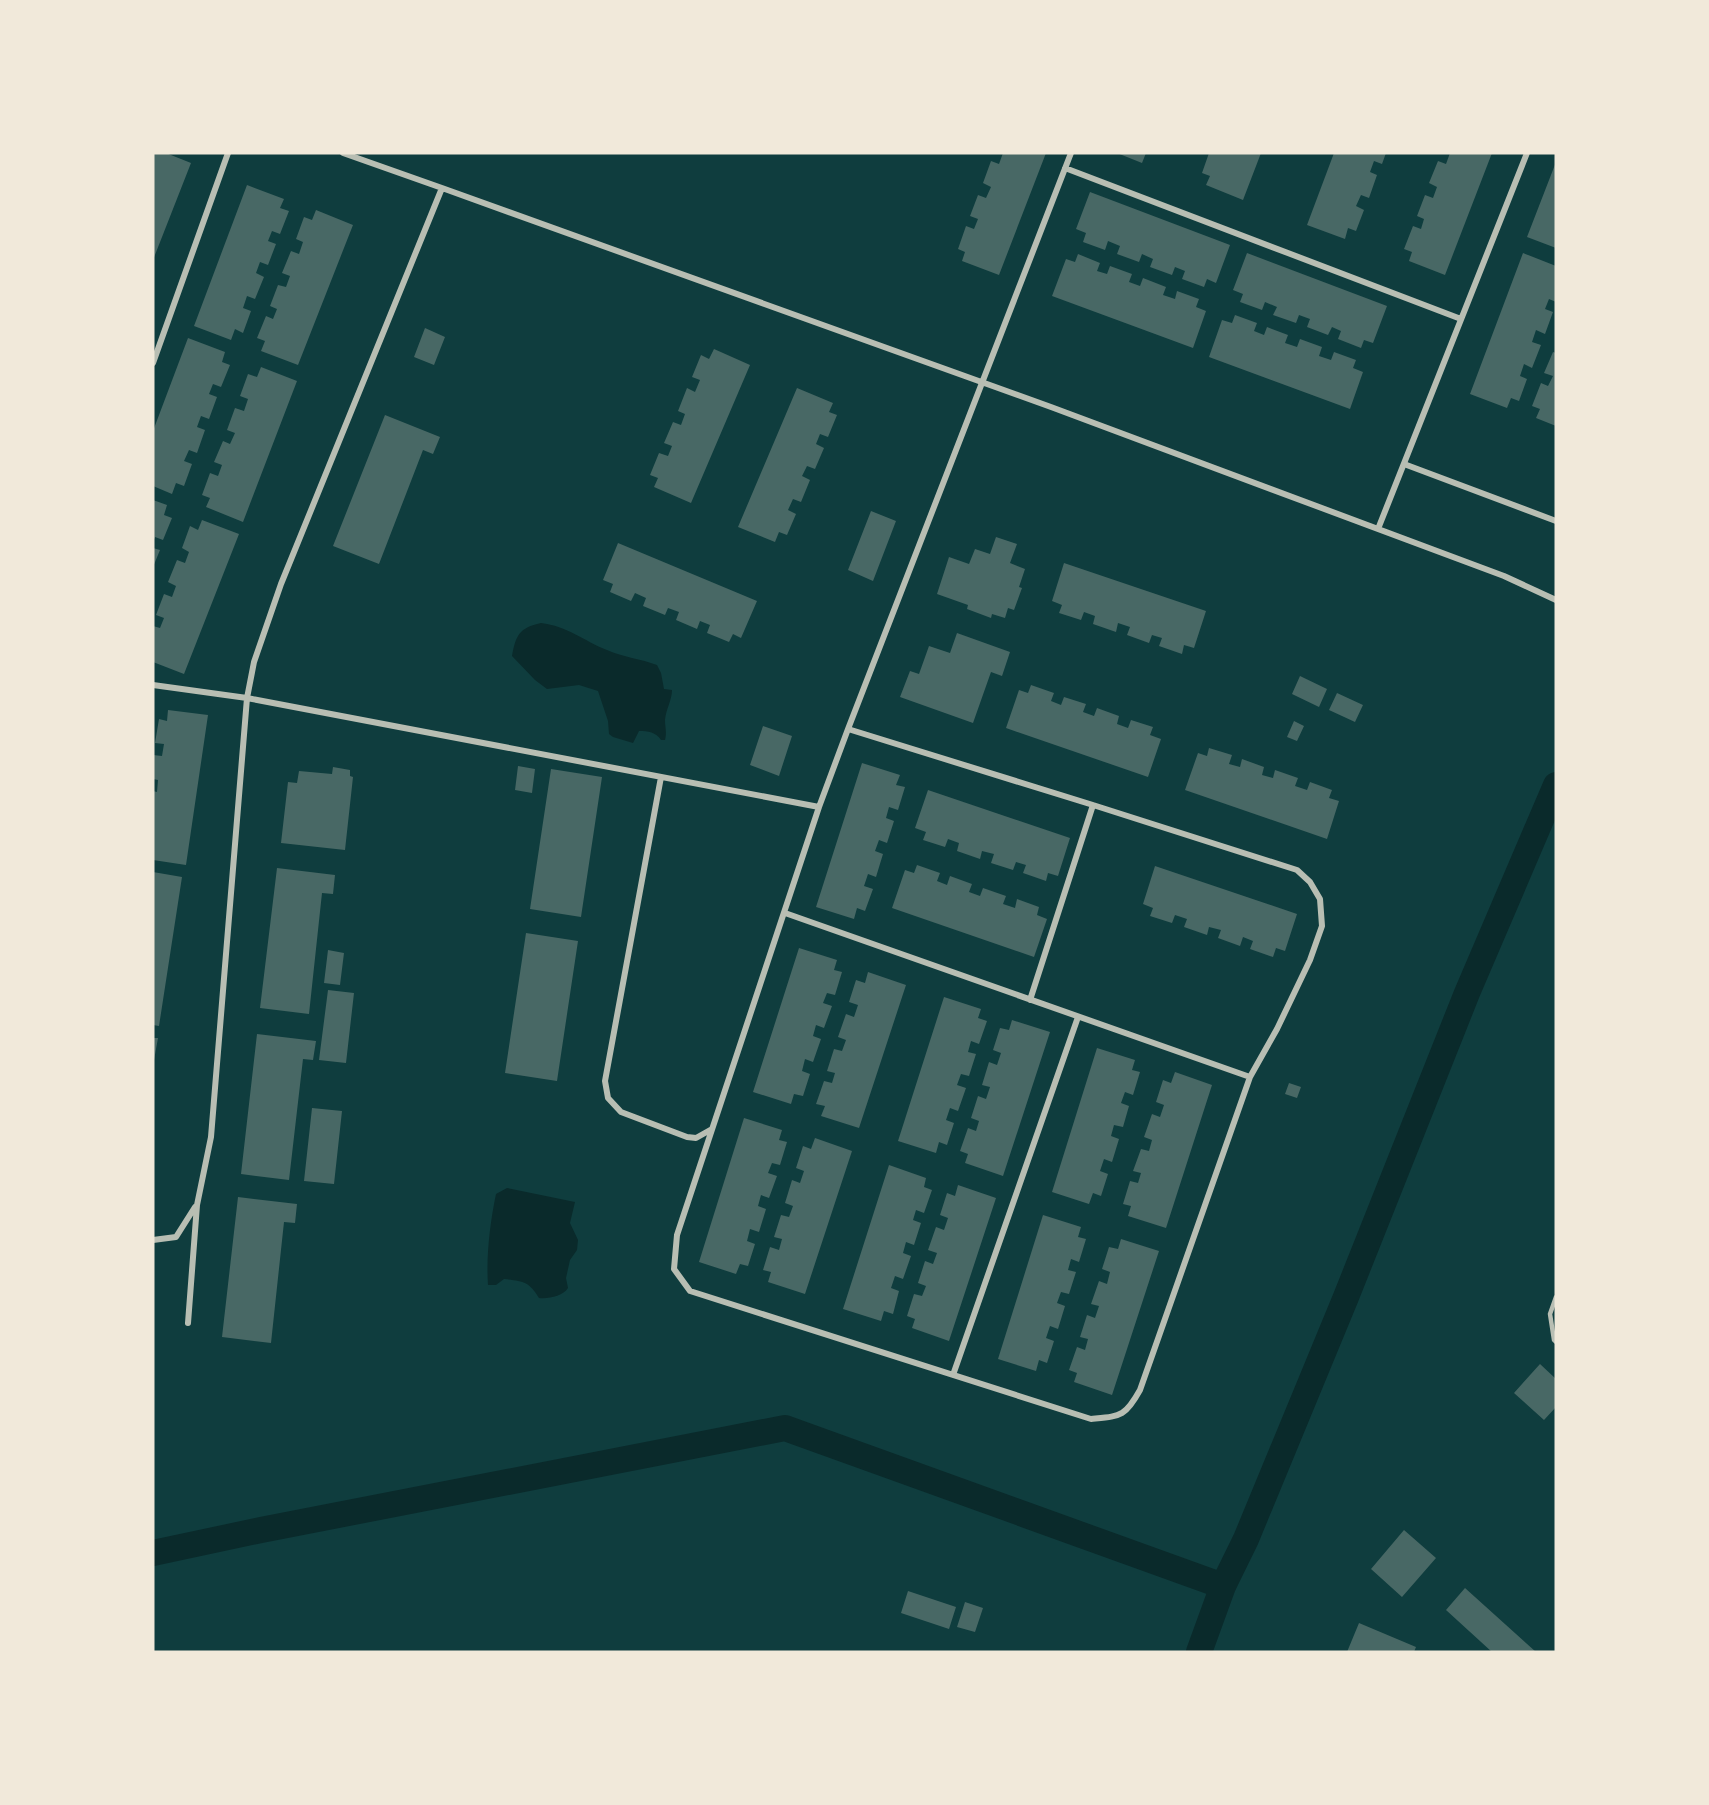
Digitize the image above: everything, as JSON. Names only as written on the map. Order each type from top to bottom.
[{"type":"street","points":[[153,363],[228,153]]},
{"type":"street","points":[[343,153],[981,382],[1504,576],[1556,600]]},
{"type":"street","points":[[848,729],[1093,804],[1297,870],[1310,882],[1320,899],[1322,926],[1310,960],[1277,1029],[1250,1077],[1144,1379],[1130,1409],[1114,1417],[1091,1419],[690,1291],[674,1269],[677,1235],[819,807],[848,729],[981,382],[1071,153]]},
{"type":"street","points":[[1378,529],[1527,153]]},
{"type":"street","points":[[1065,168],[1461,319]]},
{"type":"street","points":[[188,1323],[196,1204],[211,1137],[247,699],[254,662],[281,584],[442,188]]},
{"type":"street","points":[[1404,464],[1556,521]]},
{"type":"street","points":[[153,685],[247,699],[819,807]]},
{"type":"street","points":[[661,777],[605,1081],[608,1098],[621,1112],[687,1137],[696,1138],[712,1129]]},
{"type":"street","points":[[1030,1000],[1093,804]]},
{"type":"street","points":[[785,913],[1250,1077]]},
{"type":"street","points":[[953,1375],[1078,1017]]},
{"type":"street","points":[[153,1240],[176,1237],[196,1204]]},
{"type":"lane","points":[[1556,1296],[1550,1314],[1556,1342]]},
{"type":"water","points":[[541,623],[567,630],[613,652],[657,665],[664,689],[672,690],[665,720],[665,740],[661,740],[652,732],[642,731],[639,731],[633,743],[613,737],[609,734],[608,721],[598,691],[579,685],[547,689],[535,680],[512,656],[517,638],[523,630]]},
{"type":"water","points":[[507,1188],[575,1202],[570,1223],[578,1240],[577,1250],[570,1260],[566,1278],[568,1288],[559,1295],[539,1298],[529,1285],[516,1280],[504,1279],[496,1285],[488,1285],[489,1240],[496,1194]]},
{"type":"building","points":[[153,153],[166,153],[191,163],[153,260]]},
{"type":"building","points":[[1003,153],[1046,153],[999,275],[962,261],[965,252],[958,249],[966,226],[974,229],[978,219],[970,216],[978,195],[986,198],[991,187],[983,183],[991,161],[999,164]]},
{"type":"building","points":[[1117,153],[1146,153],[1142,163]]},
{"type":"building","points":[[1209,153],[1261,153],[1243,200],[1206,185],[1210,176],[1202,173]]},
{"type":"building","points":[[1334,153],[1386,153],[1382,164],[1374,161],[1370,172],[1377,175],[1369,198],[1361,195],[1356,206],[1364,210],[1356,231],[1348,228],[1345,239],[1307,225]]},
{"type":"building","points":[[1450,153],[1492,153],[1445,275],[1409,261],[1412,252],[1404,249],[1413,226],[1421,229],[1424,219],[1417,216],[1425,195],[1433,198],[1437,187],[1429,183],[1438,161],[1446,164]]},
{"type":"building","points":[[1556,162],[1556,248],[1527,237]]},
{"type":"building","points":[[247,185],[284,199],[280,208],[289,211],[280,234],[272,231],[268,241],[276,244],[268,265],[260,262],[256,273],[264,277],[255,299],[247,296],[243,308],[251,311],[243,333],[235,329],[231,340],[194,326]]},
{"type":"building","points":[[1090,192],[1230,245],[1216,283],[1207,279],[1204,287],[1182,279],[1185,271],[1175,267],[1172,275],[1150,267],[1153,259],[1142,254],[1139,262],[1117,254],[1120,246],[1108,241],[1105,250],[1083,242],[1086,233],[1076,229]]},
{"type":"building","points":[[316,210],[353,225],[298,365],[261,351],[265,341],[257,338],[266,316],[273,319],[277,309],[270,306],[278,285],[286,287],[290,276],[282,273],[291,251],[299,254],[303,242],[296,239],[304,217],[312,220]]},
{"type":"building","points":[[1247,253],[1387,306],[1373,343],[1364,340],[1361,348],[1338,339],[1341,331],[1332,327],[1328,335],[1307,327],[1310,319],[1299,315],[1296,323],[1273,315],[1277,307],[1265,302],[1262,310],[1240,302],[1243,294],[1233,290]]},
{"type":"building","points":[[1523,253],[1556,266],[1556,302],[1549,299],[1545,309],[1553,312],[1545,334],[1536,330],[1532,342],[1541,345],[1532,368],[1524,364],[1520,376],[1527,379],[1519,401],[1511,398],[1507,408],[1470,394]]},
{"type":"building","points":[[1078,254],[1100,263],[1097,271],[1107,274],[1110,266],[1132,274],[1129,282],[1140,286],[1143,278],[1166,287],[1163,295],[1175,299],[1177,291],[1199,299],[1196,307],[1206,311],[1193,348],[1052,296],[1066,259],[1075,262]]},
{"type":"building","points":[[1235,315],[1257,323],[1254,331],[1264,335],[1267,327],[1288,335],[1285,343],[1297,347],[1300,339],[1322,347],[1319,356],[1331,360],[1334,352],[1356,360],[1353,368],[1363,372],[1350,409],[1209,357],[1222,320],[1232,323]]},
{"type":"building","points":[[425,328],[445,337],[434,365],[414,357]]},
{"type":"building","points":[[188,338],[225,352],[222,362],[230,365],[221,387],[213,384],[209,394],[217,397],[209,419],[201,416],[197,427],[205,430],[197,453],[189,450],[184,461],[192,464],[184,486],[176,483],[172,494],[153,486],[153,431]]},
{"type":"building","points":[[714,349],[750,365],[691,503],[654,487],[658,478],[650,475],[659,453],[668,456],[672,446],[664,443],[673,422],[681,425],[685,414],[678,411],[687,388],[695,392],[700,380],[692,377],[701,355],[709,359]]},
{"type":"building","points":[[1553,352],[1556,353],[1556,426],[1536,418],[1540,409],[1532,406],[1541,383],[1548,386],[1553,376],[1544,373]]},
{"type":"building","points":[[261,367],[297,381],[243,522],[206,507],[210,498],[202,495],[210,473],[218,476],[222,465],[214,462],[223,441],[230,444],[235,433],[227,430],[235,408],[244,411],[248,399],[240,396],[248,374],[257,377]]},
{"type":"building","points":[[797,388],[833,403],[829,412],[837,415],[828,437],[820,434],[816,444],[824,448],[815,469],[807,466],[802,476],[810,480],[801,502],[793,499],[788,510],[796,514],[787,535],[779,532],[775,542],[738,527]]},
{"type":"building","points":[[385,415],[440,437],[433,454],[423,450],[379,564],[333,546]]},
{"type":"building","points":[[153,500],[167,505],[164,515],[172,518],[163,540],[155,537],[153,542]]},
{"type":"building","points":[[871,511],[896,521],[873,581],[848,570]]},
{"type":"building","points":[[202,520],[239,534],[184,674],[153,662],[153,626],[160,628],[164,618],[156,615],[164,594],[172,597],[176,586],[168,582],[177,560],[185,563],[189,552],[182,548],[190,526],[198,530]]},
{"type":"building","points":[[996,537],[1017,544],[1010,563],[1025,569],[1019,587],[1022,588],[1014,610],[1008,608],[1005,618],[992,614],[991,618],[967,609],[968,605],[937,594],[949,557],[969,564],[975,549],[990,554]]},
{"type":"building","points":[[618,543],[757,601],[741,638],[733,634],[729,642],[707,633],[710,625],[700,621],[697,629],[676,620],[679,612],[668,608],[665,615],[643,606],[646,598],[635,593],[631,601],[610,592],[613,584],[603,580]]},
{"type":"building","points":[[153,548],[160,550],[153,567]]},
{"type":"building","points":[[1064,563],[1206,611],[1194,648],[1184,645],[1182,654],[1159,646],[1162,638],[1152,635],[1149,643],[1127,635],[1130,627],[1118,623],[1116,632],[1093,624],[1095,616],[1084,612],[1081,620],[1059,613],[1062,605],[1052,601]]},
{"type":"building","points":[[957,633],[1010,652],[1002,676],[991,672],[973,723],[900,697],[910,671],[919,674],[929,646],[950,653]]},
{"type":"building","points":[[1300,676],[1327,689],[1319,707],[1292,694]]},
{"type":"building","points":[[1031,685],[1054,693],[1051,701],[1061,705],[1064,697],[1086,704],[1083,712],[1094,716],[1097,708],[1119,716],[1117,724],[1128,728],[1131,720],[1153,727],[1150,735],[1161,739],[1148,777],[1006,728],[1019,690],[1028,693]]},
{"type":"building","points":[[1337,693],[1363,705],[1355,722],[1329,710]]},
{"type":"building","points":[[168,710],[208,715],[186,865],[153,860],[153,791],[157,792],[158,780],[153,779],[153,755],[162,756],[164,744],[155,743],[159,719],[167,721]]},
{"type":"building","points":[[1294,721],[1304,726],[1297,741],[1287,737]]},
{"type":"building","points":[[763,726],[792,736],[779,776],[750,765]]},
{"type":"building","points":[[1209,748],[1232,755],[1229,764],[1240,767],[1242,759],[1264,767],[1262,775],[1273,778],[1275,770],[1298,778],[1295,786],[1307,790],[1310,782],[1332,790],[1329,798],[1339,801],[1327,839],[1185,790],[1198,753],[1207,756]]},
{"type":"building","points":[[862,763],[900,775],[896,785],[905,787],[898,810],[889,807],[886,818],[894,821],[887,843],[879,840],[875,851],[883,854],[876,877],[868,874],[864,886],[873,889],[865,911],[857,908],[854,919],[816,907]]},
{"type":"building","points":[[518,766],[535,769],[532,793],[515,790]]},
{"type":"building","points":[[333,767],[350,770],[350,776],[353,777],[345,850],[281,843],[288,782],[297,783],[299,771],[332,774]]},
{"type":"building","points":[[551,769],[602,777],[581,917],[530,909]]},
{"type":"building","points":[[928,790],[1070,838],[1058,876],[1048,873],[1046,881],[1023,873],[1026,865],[1016,862],[1013,870],[991,863],[994,854],[982,851],[980,859],[957,851],[959,843],[948,839],[945,847],[923,840],[926,832],[915,828]]},
{"type":"building","points":[[917,865],[940,873],[937,881],[947,885],[950,876],[972,884],[969,892],[980,896],[983,888],[1006,896],[1003,904],[1015,908],[1017,899],[1039,907],[1037,915],[1047,919],[1034,957],[892,908],[905,870],[914,873]]},
{"type":"building","points":[[1155,866],[1297,914],[1285,951],[1276,948],[1273,957],[1250,949],[1253,941],[1243,937],[1240,946],[1218,938],[1221,930],[1209,927],[1207,935],[1184,927],[1187,919],[1175,915],[1172,923],[1150,916],[1153,908],[1143,904]]},
{"type":"building","points":[[277,868],[335,875],[333,894],[322,893],[309,1014],[260,1008]]},
{"type":"building","points":[[153,872],[182,877],[159,1026],[153,1025]]},
{"type":"building","points":[[526,933],[578,941],[557,1081],[505,1073]]},
{"type":"building","points":[[799,948],[837,960],[834,970],[842,972],[835,995],[827,993],[823,1003],[832,1006],[824,1028],[816,1025],[813,1036],[821,1039],[813,1062],[805,1059],[802,1071],[810,1074],[803,1096],[794,1094],[791,1104],[753,1092]]},
{"type":"building","points":[[328,950],[344,953],[340,985],[324,983]]},
{"type":"building","points":[[868,972],[906,985],[859,1128],[821,1116],[825,1106],[816,1104],[824,1081],[832,1083],[835,1073],[827,1071],[834,1049],[842,1051],[846,1040],[838,1037],[846,1014],[854,1017],[858,1005],[849,1002],[856,980],[865,983]]},
{"type":"building","points":[[328,990],[354,993],[346,1063],[319,1060]]},
{"type":"building","points":[[944,997],[981,1009],[978,1018],[987,1021],[979,1044],[971,1041],[968,1052],[976,1054],[969,1076],[961,1074],[957,1085],[966,1088],[958,1111],[950,1108],[946,1120],[954,1123],[947,1145],[939,1142],[936,1153],[898,1141]]},
{"type":"building","points":[[1012,1020],[1050,1032],[1003,1176],[965,1163],[968,1154],[960,1151],[968,1128],[976,1131],[979,1121],[971,1118],[978,1096],[986,1099],[990,1087],[982,1085],[989,1062],[997,1065],[1001,1053],[993,1050],[1000,1028],[1009,1030]]},
{"type":"building","points":[[257,1034],[316,1041],[313,1060],[303,1059],[289,1180],[241,1174]]},
{"type":"building","points":[[153,1038],[158,1038],[154,1060],[153,1060]]},
{"type":"building","points":[[1097,1048],[1135,1060],[1132,1070],[1140,1072],[1133,1095],[1125,1092],[1121,1103],[1129,1106],[1123,1127],[1114,1125],[1111,1136],[1119,1139],[1112,1162],[1104,1159],[1100,1171],[1108,1174],[1101,1196],[1093,1193],[1089,1204],[1052,1192]]},
{"type":"building","points":[[1175,1072],[1212,1085],[1166,1228],[1128,1216],[1131,1206],[1123,1204],[1130,1181],[1138,1183],[1141,1173],[1133,1171],[1141,1149],[1149,1151],[1152,1140],[1144,1137],[1152,1114],[1160,1117],[1164,1105],[1156,1102],[1163,1080],[1171,1083]]},
{"type":"building","points":[[1289,1083],[1301,1087],[1297,1098],[1285,1094]]},
{"type":"building","points":[[312,1108],[342,1111],[334,1184],[304,1181]]},
{"type":"building","points":[[744,1118],[782,1130],[779,1140],[787,1142],[780,1165],[772,1163],[768,1173],[777,1176],[769,1198],[761,1195],[758,1206],[766,1209],[759,1232],[750,1229],[747,1241],[755,1244],[748,1266],[740,1264],[736,1274],[699,1262]]},
{"type":"building","points":[[815,1138],[852,1151],[805,1294],[768,1282],[771,1272],[763,1270],[770,1247],[779,1250],[782,1239],[774,1237],[781,1215],[789,1217],[793,1206],[785,1203],[792,1180],[800,1183],[804,1171],[796,1168],[803,1146],[811,1149]]},
{"type":"building","points":[[889,1165],[926,1178],[924,1187],[932,1190],[924,1213],[916,1210],[913,1220],[921,1223],[914,1245],[906,1242],[903,1253],[911,1256],[903,1279],[895,1276],[891,1288],[899,1291],[893,1314],[884,1311],[881,1321],[843,1309]]},
{"type":"building","points":[[958,1185],[996,1198],[949,1341],[912,1328],[915,1319],[907,1316],[914,1294],[922,1296],[926,1286],[918,1283],[925,1261],[933,1264],[937,1253],[928,1250],[936,1227],[944,1230],[948,1218],[940,1215],[947,1193],[955,1196]]},
{"type":"building","points":[[238,1197],[297,1204],[295,1223],[284,1222],[271,1343],[222,1337]]},
{"type":"building","points":[[1043,1215],[1081,1227],[1078,1237],[1086,1239],[1079,1262],[1071,1259],[1068,1270],[1076,1272],[1069,1294],[1061,1292],[1057,1303],[1065,1306],[1058,1329],[1050,1326],[1046,1338],[1054,1341],[1047,1363],[1039,1360],[1036,1371],[998,1359]]},
{"type":"building","points":[[1121,1239],[1159,1251],[1112,1395],[1074,1382],[1077,1373],[1069,1370],[1077,1347],[1085,1350],[1088,1339],[1080,1337],[1087,1315],[1095,1318],[1099,1306],[1091,1304],[1099,1281],[1107,1284],[1110,1272],[1102,1269],[1109,1247],[1118,1249]]},
{"type":"building","points":[[1540,1364],[1556,1379],[1556,1407],[1544,1420],[1514,1393]]},
{"type":"building","points":[[1404,1530],[1436,1558],[1402,1597],[1371,1569]]},
{"type":"building","points":[[1465,1588],[1536,1652],[1492,1652],[1446,1610]]},
{"type":"building","points":[[908,1591],[956,1607],[949,1629],[901,1613]]},
{"type":"building","points":[[965,1602],[983,1608],[975,1632],[957,1627]]},
{"type":"building","points":[[1359,1623],[1416,1647],[1414,1652],[1347,1652]]},
{"type":"waterway","points":[[1199,1652],[1223,1586],[1246,1539],[1346,1297],[1467,993],[1556,785]]},
{"type":"waterway","points":[[153,1553],[785,1428],[1223,1586]]}]
